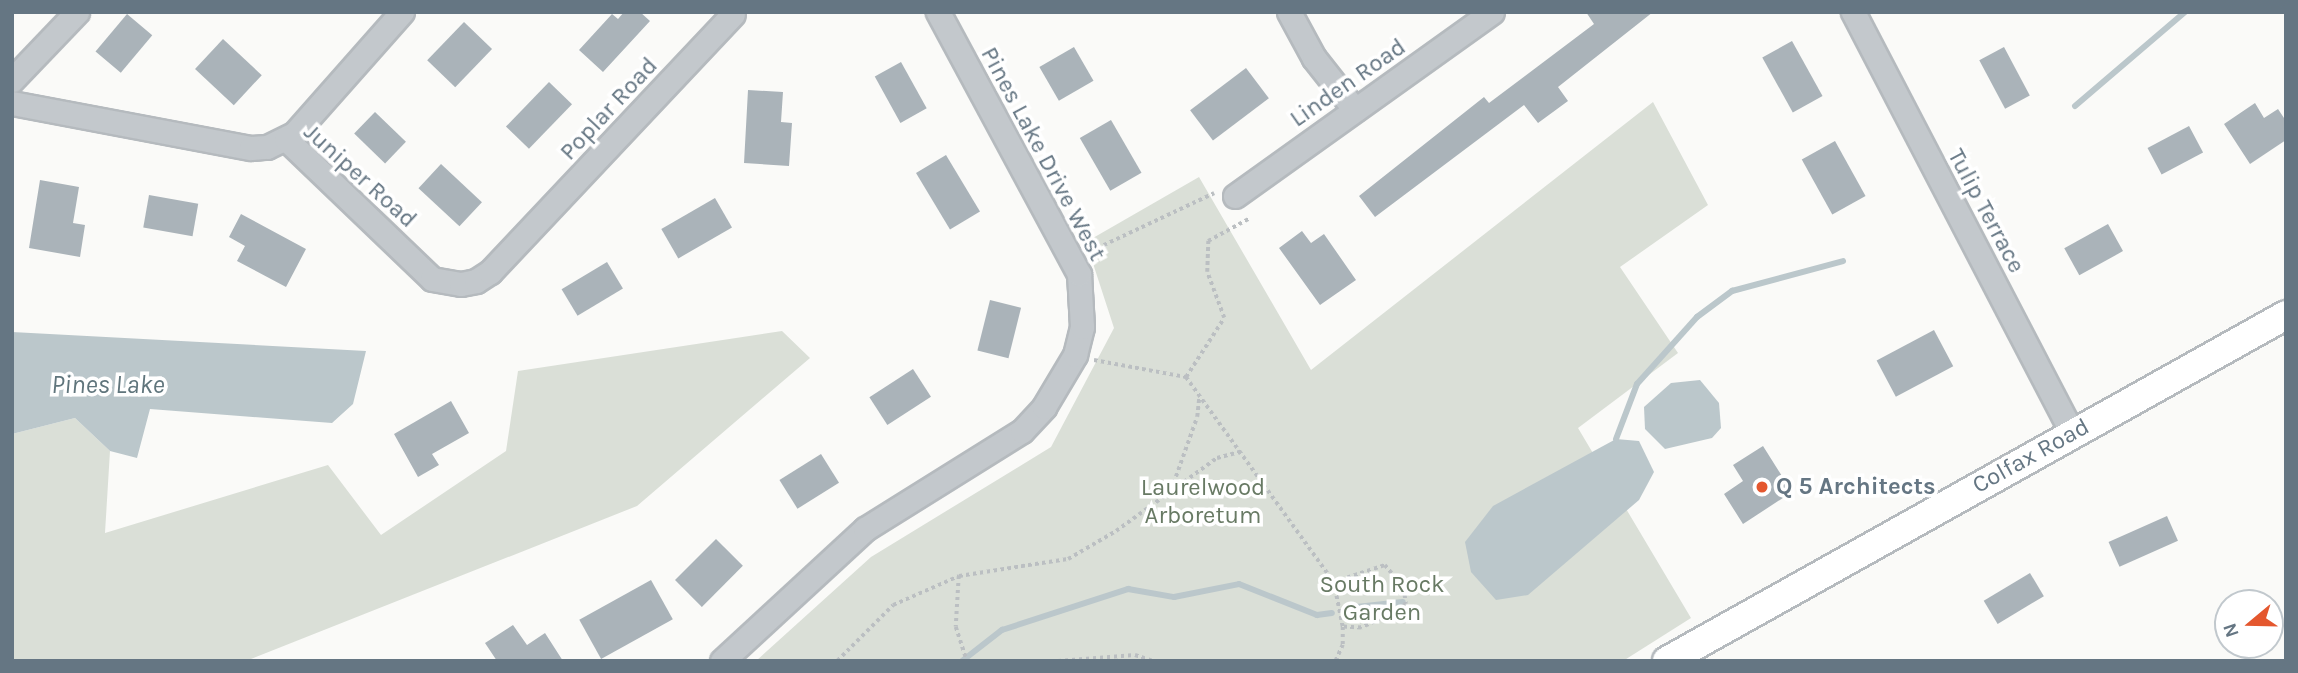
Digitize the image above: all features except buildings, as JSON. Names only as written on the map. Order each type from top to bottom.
[{"type":"main road","name":"Colfax Road","points":[[1667,661],[2286,315]]},
{"type":"street","points":[[12,80],[77,12]]},
{"type":"street","points":[[286,139],[402,12]]},
{"type":"street","name":"Pines Lake Drive West","points":[[722,661],[865,529],[1022,431],[1062,382],[1075,355],[1083,314],[1079,274],[938,12]]},
{"type":"street","points":[[1289,12],[1314,58],[1356,110]]},
{"type":"street","name":"Linden Road","points":[[1230,192],[1356,110],[1492,12]]},
{"type":"street","name":"Tulip Terrace","points":[[1853,12],[2072,433]]},
{"type":"street","name":"Poplar Road","points":[[522,239],[733,14]]},
{"type":"street","name":"Juniper Road","points":[[12,103],[251,148],[286,139],[432,279],[461,285],[476,281],[522,239]]},
{"type":"path","points":[[1083,255],[1230,192]]},
{"type":"path","points":[[1186,377],[1224,318],[1207,272],[1208,241],[1250,218]]},
{"type":"path","points":[[1085,357],[1186,377],[1334,582],[1343,606],[1343,645],[1336,661]]},
{"type":"path","points":[[1170,492],[1197,417],[1199,396]]},
{"type":"path","points":[[837,661],[893,605],[959,576],[1068,559],[1217,458],[1240,452]]},
{"type":"path","points":[[1334,582],[1385,565],[1404,588],[1406,604],[1400,610],[1361,628],[1343,627]]},
{"type":"path","points":[[959,576],[956,628],[967,661]]},
{"type":"path","points":[[1058,661],[1135,655],[1153,661]]},
{"type":"green space","points":[[1653,102],[1708,205],[1620,267],[1678,353],[1578,428],[1691,618],[1623,661],[756,661],[871,557],[1051,447],[1114,328],[1086,242],[1199,177],[1311,370]]},
{"type":"green space","points":[[782,331],[810,358],[637,506],[246,661],[12,661],[12,434],[75,418],[110,451],[105,533],[328,465],[381,535],[506,451],[518,371]]},
{"type":"water","name":"Pines Lake","points":[[12,332],[366,351],[353,404],[332,423],[150,409],[137,458],[110,451],[75,418],[12,434]]},
{"type":"water","points":[[1700,380],[1719,403],[1721,428],[1712,438],[1665,449],[1645,429],[1644,407],[1671,383]]},
{"type":"water","points":[[1616,439],[1639,441],[1654,472],[1639,500],[1528,595],[1496,600],[1471,572],[1465,542],[1493,506]]},
{"type":"waterway","points":[[2075,106],[2185,12]]},
{"type":"waterway","points":[[1616,439],[1637,384],[1697,317],[1732,291],[1843,261]]},
{"type":"waterway","points":[[962,661],[1002,630],[1128,589],[1174,597],[1239,584],[1317,615],[1332,613]]},
{"type":"waterway","points":[[1347,608],[1403,602]]},
{"type":"place","name":"Q 5 Architects","points":[[1762,487]]},
{"type":"park label","name":"Laurelwood Arboretum","points":[[1203,502]]},
{"type":"park label","name":"South Rock Garden","points":[[1382,599]]}]
